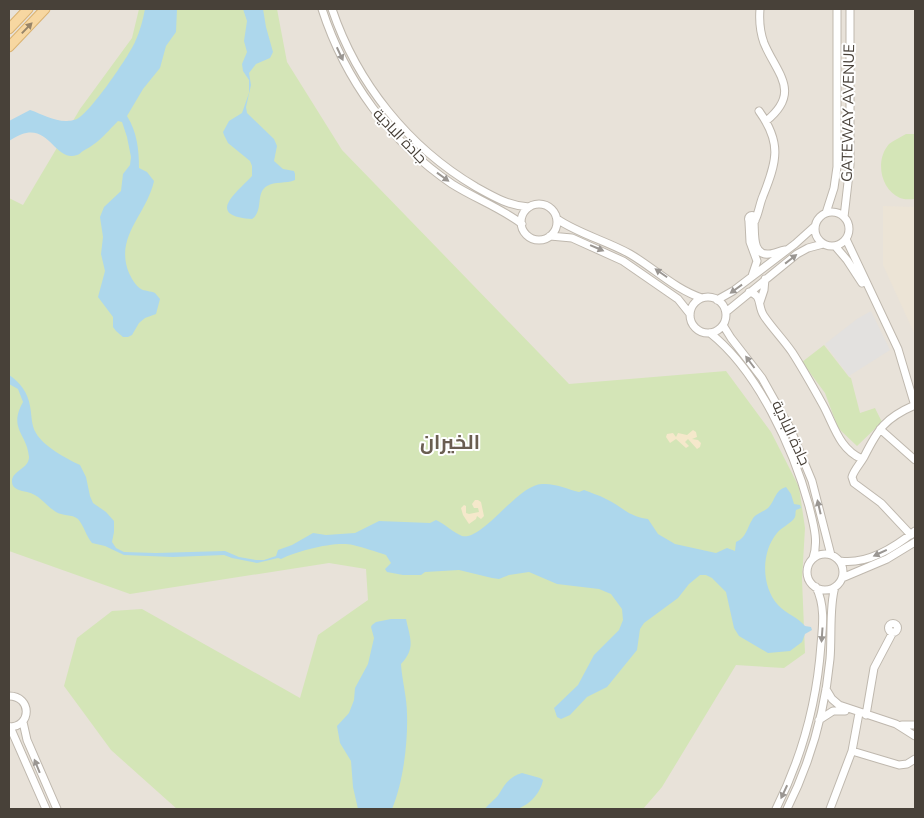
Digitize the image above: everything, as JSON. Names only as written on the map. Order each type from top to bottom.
[{"type":"main road","points":[[9,29],[28,9]]},
{"type":"main road","points":[[9,47],[44,9]]},
{"type":"street","name":"جادة البادية","points":[[322,9],[337,49],[352,77],[367,101],[386,125],[412,152],[438,173],[465,192],[511,216],[522,224]]},
{"type":"street","name":"جادة البادية","points":[[332,9],[344,40],[362,75],[390,114],[411,137],[469,183],[507,203],[515,206],[529,207]]},
{"type":"street","points":[[760,9],[759,22],[763,40],[781,73],[785,86],[781,105],[766,120]]},
{"type":"street","name":"GATEWAY AVENUE","points":[[826,213],[834,188],[837,167],[837,9]]},
{"type":"street","name":"GATEWAY AVENUE","points":[[844,217],[850,165],[850,9]]},
{"type":"street","points":[[752,277],[757,261],[750,242],[752,219],[772,173],[776,157],[774,139],[766,120],[759,111]]},
{"type":"street","points":[[386,125],[392,124],[402,134],[411,137]]},
{"type":"street","points":[[550,236],[556,228],[557,219],[554,212],[548,206],[540,204],[529,207],[522,216],[522,224],[525,232],[532,238],[540,240],[550,236],[572,238],[623,261],[678,299],[690,314],[692,322],[697,329],[704,333],[720,329],[724,324],[726,312],[723,305],[717,300],[710,297],[702,298],[686,292],[630,254],[567,226],[557,219]]},
{"type":"street","points":[[717,300],[733,292],[752,277],[815,226],[819,218],[826,213],[835,212],[844,217],[849,230],[846,239],[836,246],[822,244],[802,251],[726,312]]},
{"type":"street","points":[[752,219],[756,245],[761,252],[772,254],[787,249]]},
{"type":"street","points":[[815,226],[815,234],[822,244]]},
{"type":"street","points":[[835,587],[823,590],[810,582],[808,575],[809,564],[813,558],[820,554],[831,555],[840,562],[862,561],[884,552],[913,533],[881,503],[854,483],[852,475],[880,429],[898,414],[915,407],[898,349],[846,239]]},
{"type":"street","points":[[836,246],[863,285],[868,288]]},
{"type":"street","points":[[760,302],[765,279]]},
{"type":"street","points":[[749,292],[757,295],[764,316],[794,355],[823,405],[838,437],[848,449],[862,459]]},
{"type":"street","points":[[690,314],[695,303],[702,298]]},
{"type":"street","name":"جادة البادية","points":[[724,324],[732,340],[772,394],[790,428],[812,481],[831,555]]},
{"type":"street","name":"جادة البادية","points":[[710,333],[726,347],[740,365],[763,398],[782,432],[797,469],[812,518],[817,544],[813,558]]},
{"type":"street","points":[[880,429],[915,460]]},
{"type":"street","points":[[848,449],[866,451]]},
{"type":"street","points":[[842,578],[887,560],[915,542]]},
{"type":"street","points":[[787,809],[806,763],[826,688],[831,647],[832,598],[835,587],[842,578],[843,571],[840,562]]},
{"type":"street","points":[[776,809],[802,746],[815,695],[823,624],[822,601],[816,587]]},
{"type":"street","points":[[830,809],[852,751],[874,668],[893,632]]},
{"type":"street","points":[[826,688],[836,704],[861,714],[896,724],[915,726],[915,736]]},
{"type":"street","points":[[9,689],[12,696],[22,700],[26,716],[23,722],[17,726],[9,727],[46,809]]},
{"type":"street","points":[[819,720],[827,713],[836,710],[861,714]]},
{"type":"street","points":[[23,722],[26,736],[38,767],[57,809]]},
{"type":"street","points":[[896,724],[915,736]]},
{"type":"street","points":[[852,751],[896,765],[905,765],[914,760],[915,753]]},
{"type":"shaded area","points":[[9,9],[915,9],[915,809],[9,809]]},
{"type":"shaded area","points":[[883,206],[915,207],[915,335],[883,265]]},
{"type":"shaded area","points":[[871,311],[890,350],[849,376],[825,344],[857,319]]},
{"type":"green space","points":[[139,9],[277,9],[287,62],[342,150],[569,384],[726,371],[771,432],[799,487],[805,528],[802,579],[805,653],[784,668],[736,665],[662,787],[643,809],[177,809],[111,750],[64,686],[77,638],[112,611],[142,609],[300,698],[318,635],[368,600],[366,569],[329,563],[130,594],[9,551],[9,198],[23,205],[80,109],[132,38]]},
{"type":"green space","points":[[906,134],[915,134],[915,199],[902,199],[893,194],[884,181],[882,174],[882,158],[889,144]]},
{"type":"green space","points":[[824,345],[851,378],[860,413],[875,408],[882,422],[857,446],[838,428],[825,393],[802,362]]},
{"type":"sand","points":[[693,430],[696,432],[697,437],[692,439],[698,440],[701,443],[697,449],[688,439],[685,442],[689,446],[686,448],[676,439],[670,443],[666,437],[667,434],[673,433],[676,437],[678,433],[687,435]]},
{"type":"sand","points":[[475,500],[481,502],[484,516],[481,519],[477,516],[469,524],[461,508],[464,505],[466,506],[466,513],[469,514],[479,512],[478,508],[474,508],[472,504]]},
{"type":"water","points":[[145,9],[177,9],[176,32],[166,46],[160,68],[143,89],[127,116],[137,141],[139,168],[147,172],[154,181],[145,204],[128,237],[125,260],[129,273],[137,286],[142,290],[155,293],[160,299],[156,314],[145,318],[139,323],[132,335],[123,337],[113,327],[113,317],[98,297],[105,271],[101,254],[103,237],[100,217],[104,207],[121,191],[123,174],[130,165],[131,157],[122,122],[118,121],[89,148],[78,155],[69,156],[61,152],[42,135],[33,132],[22,134],[9,141],[9,121],[30,110],[61,121],[75,120],[83,115],[109,84],[131,49],[140,30]]},
{"type":"water","points":[[243,9],[263,9],[273,52],[270,58],[256,64],[249,73],[251,85],[246,107],[247,113],[274,139],[277,146],[274,161],[283,169],[294,171],[295,174],[295,180],[270,184],[263,189],[258,211],[252,219],[238,217],[227,209],[228,203],[233,196],[252,176],[252,166],[250,161],[228,143],[223,132],[229,121],[242,113],[249,93],[249,80],[243,71],[242,64],[247,52],[244,41],[247,21]]},
{"type":"water","points":[[9,375],[20,384],[25,392],[29,401],[33,427],[39,438],[56,452],[80,465],[86,477],[93,503],[106,512],[114,521],[112,542],[116,548],[124,552],[225,551],[239,557],[264,560],[276,556],[278,550],[292,545],[313,533],[326,535],[355,533],[379,521],[430,523],[436,520],[462,536],[470,535],[490,522],[522,493],[532,487],[547,484],[579,492],[584,490],[598,495],[630,513],[648,519],[658,534],[675,544],[716,553],[727,548],[735,551],[736,542],[744,535],[753,518],[768,508],[777,493],[786,487],[791,494],[794,504],[800,505],[801,508],[796,510],[794,519],[777,533],[772,541],[766,559],[766,579],[772,597],[778,605],[805,626],[811,627],[812,630],[805,634],[802,642],[790,651],[768,653],[739,636],[734,628],[726,592],[712,578],[700,575],[689,584],[678,598],[644,623],[640,629],[637,650],[607,687],[587,697],[570,715],[561,719],[557,717],[554,708],[578,685],[594,655],[619,630],[623,620],[622,609],[611,594],[599,589],[557,584],[529,572],[509,575],[499,579],[459,570],[425,572],[421,575],[403,575],[387,572],[385,569],[391,563],[386,555],[345,544],[316,548],[281,559],[257,563],[224,555],[173,557],[124,555],[105,546],[92,543],[78,519],[58,513],[32,493],[15,488],[12,484],[12,478],[26,464],[29,457],[17,419],[23,402],[18,389],[9,384]]},
{"type":"water","points":[[406,619],[411,643],[409,653],[401,664],[407,725],[402,775],[392,809],[358,809],[353,787],[351,761],[340,743],[337,726],[349,713],[354,700],[355,688],[368,664],[374,638],[372,625],[376,622]]},
{"type":"water","points":[[522,773],[543,780],[534,798],[522,807],[513,810],[485,809],[508,781]]},
{"type":"district","name":"الخيران","points":[[450,442]]}]
